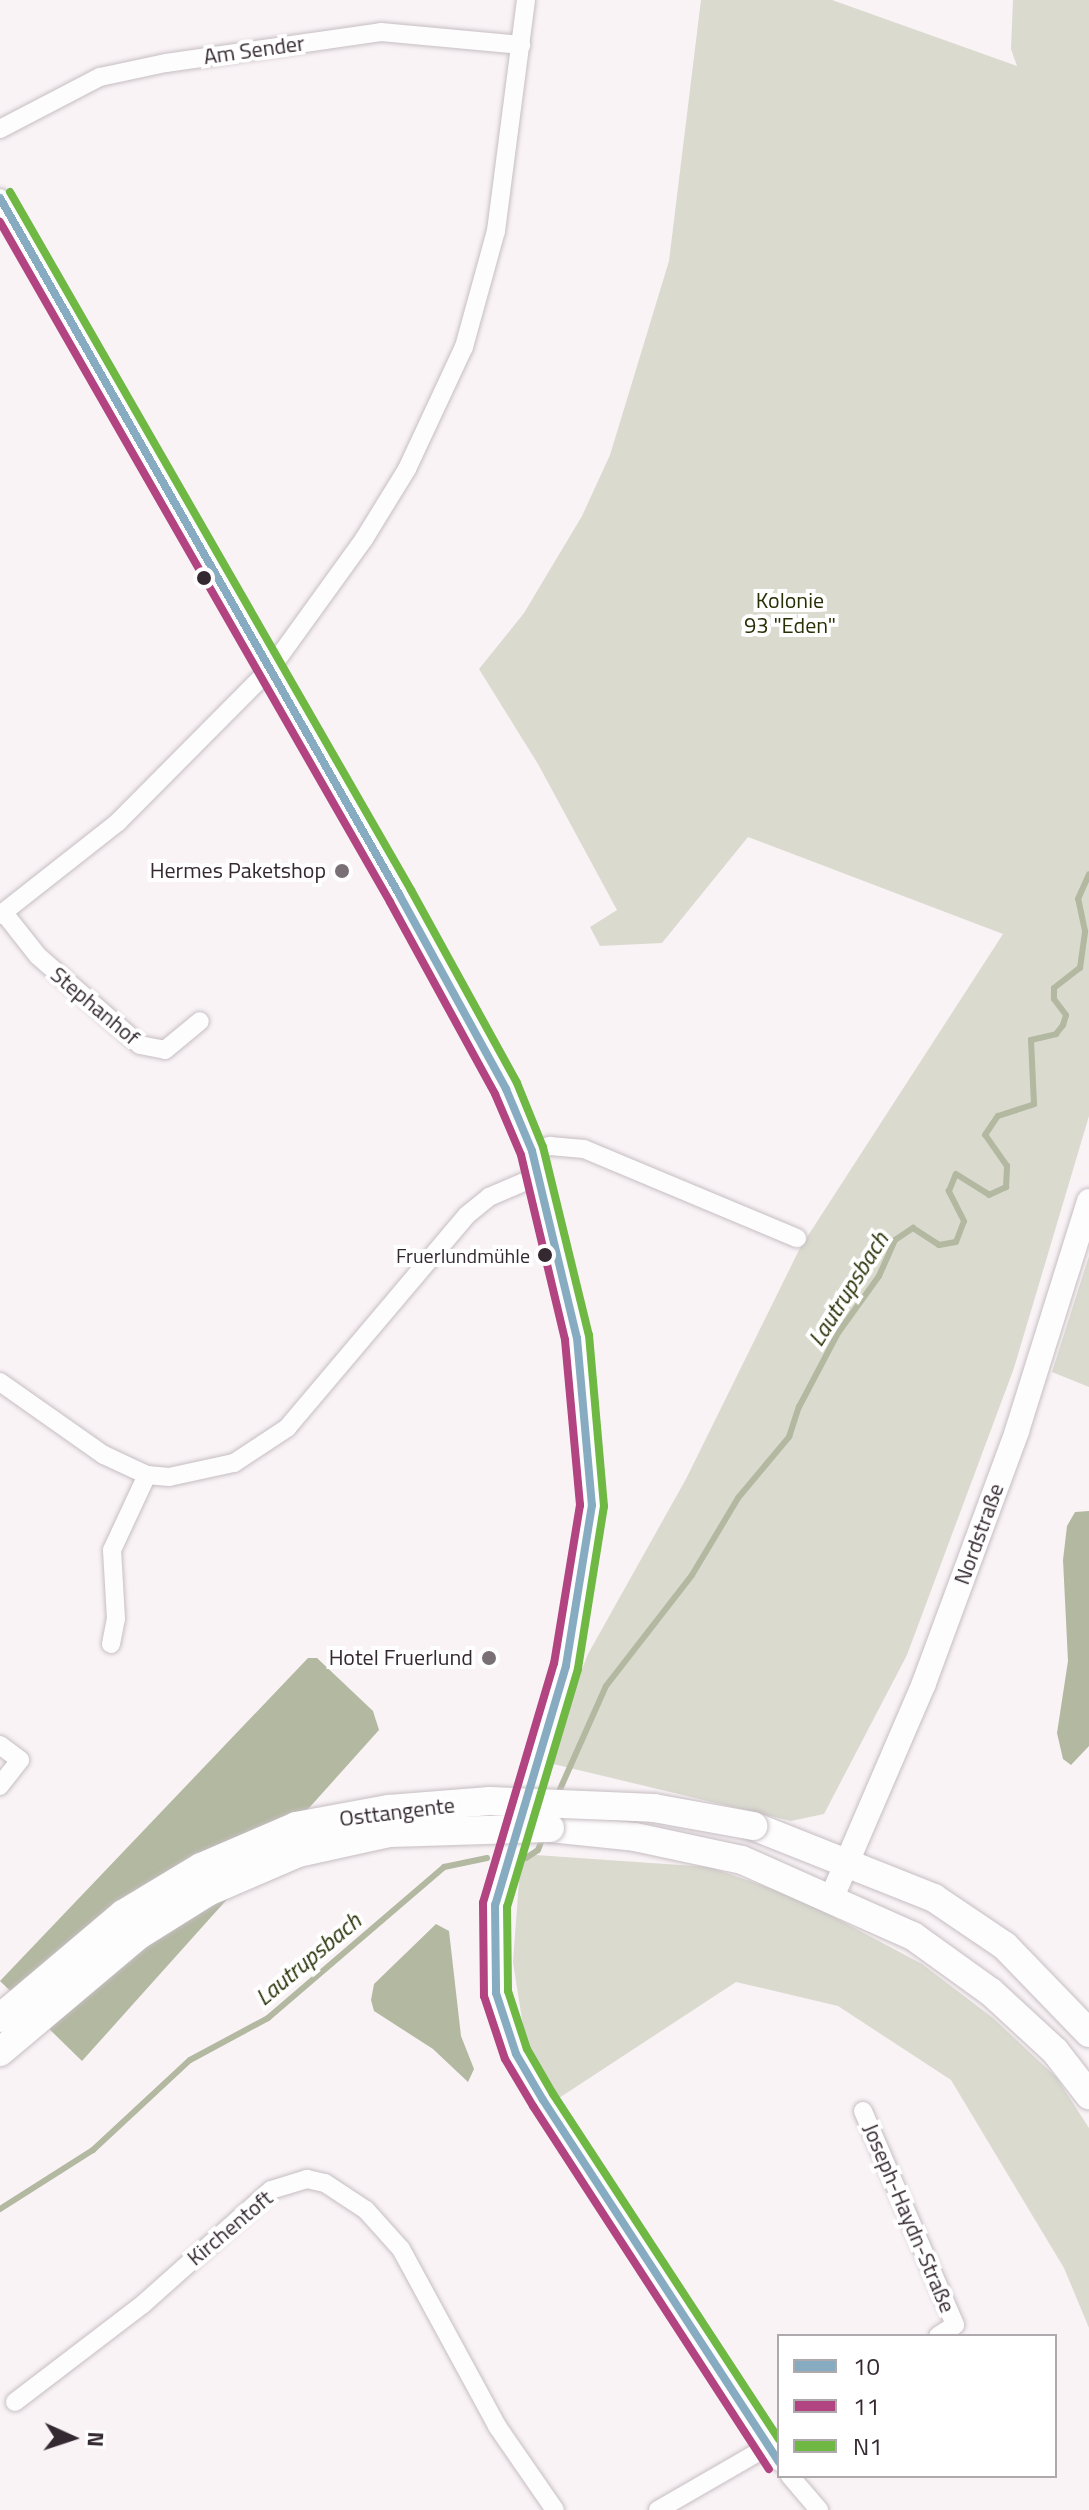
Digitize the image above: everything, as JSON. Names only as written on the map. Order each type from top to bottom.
[{"type":"main road","name":"Nordstraße","points":[[832,1897],[924,1683],[1017,1431],[1089,1201]]},
{"type":"main road","name":"Osttangente","points":[[0,2018],[123,1914],[201,1867],[296,1826],[389,1809],[490,1801],[654,1808],[753,1826],[846,1859]]},
{"type":"main road","name":"Osttangente","points":[[0,2052],[139,1935],[208,1892],[298,1853],[389,1833],[550,1828],[635,1837],[742,1860],[832,1897]]},
{"type":"main road","points":[[846,1859],[934,1898],[1005,1946],[1089,2033]]},
{"type":"main road","points":[[832,1897],[913,1936],[991,1992],[1055,2051],[1089,2095]]},
{"type":"street","points":[[2,914],[118,822],[271,668],[333,585],[407,469],[464,347],[501,210],[526,0]]},
{"type":"street","name":"Am Sender","points":[[3,121],[100,77],[166,63],[381,32],[521,45]]},
{"type":"street","points":[[0,198],[271,668],[466,1015],[532,1151],[585,1383],[592,1505],[566,1666],[495,1905],[496,1993],[516,2054],[543,2100],[775,2450],[658,2510]]},
{"type":"street","name":"Stephanhof","points":[[2,914],[38,956],[140,1045],[165,1050],[200,1021]]},
{"type":"street","points":[[532,1151],[550,1146],[584,1149],[797,1238]]},
{"type":"street","points":[[0,1382],[104,1455],[147,1475],[206,1472],[262,1449],[306,1408],[467,1215],[489,1197],[538,1176]]},
{"type":"street","points":[[111,1644],[116,1619],[112,1550],[147,1475]]},
{"type":"street","points":[[0,1745],[20,1760],[0,1786]]},
{"type":"street","name":"Joseph-Haydn-Straße","points":[[863,2111],[955,2325],[941,2334]]},
{"type":"street","name":"Kirchentoft","points":[[15,2402],[142,2305],[271,2190],[307,2179],[325,2183],[366,2210],[401,2249],[497,2426],[555,2510]]},
{"type":"street","points":[[792,2478],[819,2510]]},
{"type":"green space","name":"Kolonie 93 \"Eden\"","points":[[701,0],[832,0],[1017,66],[1011,49],[1013,0],[1089,0],[1089,1116],[1014,1368],[907,1655],[824,1814],[791,1821],[545,1762],[588,1654],[686,1479],[800,1248],[1003,934],[748,837],[662,943],[600,946],[590,927],[617,910],[538,764],[479,669],[524,613],[582,516],[610,455],[669,261]]},
{"type":"green space","points":[[1089,1256],[1089,1387],[1052,1372]]},
{"type":"green space","points":[[521,1854],[709,1867],[796,1897],[922,1964],[993,2018],[1056,2077],[1089,2128],[1089,2328],[1064,2268],[951,2080],[838,2006],[736,1982],[559,2098],[538,2068],[524,2032],[513,1962]]},
{"type":"shaded area","points":[[1089,1511],[1089,1746],[1071,1765],[1063,1759],[1057,1733],[1068,1661],[1063,1560],[1067,1526],[1075,1512]]},
{"type":"shaded area","points":[[308,1658],[317,1658],[373,1711],[379,1730],[82,2061],[0,1981]]},
{"type":"shaded area","points":[[436,1924],[449,1931],[461,2036],[474,2069],[468,2082],[433,2049],[374,2011],[371,2000],[374,1984]]},
{"type":"waterway","name":"Lautrupsbach","points":[[557,1796],[606,1686],[692,1575],[738,1498],[789,1437],[799,1407],[838,1333],[879,1276],[895,1240],[913,1228],[939,1245],[956,1242],[964,1221],[949,1191],[956,1174],[989,1195],[1006,1187],[1007,1166],[985,1135],[998,1116],[1034,1104],[1031,1040],[1056,1034],[1063,1025],[1066,1015],[1054,999],[1054,988],[1080,968],[1085,931],[1078,899],[1089,874]]},
{"type":"waterway","name":"Lautrupsbach","points":[[526,1858],[538,1850],[543,1837]]},
{"type":"waterway","name":"Lautrupsbach","points":[[0,2209],[93,2150],[190,2060],[268,2018],[444,1867],[487,1858]]},
{"type":"transit line","name":"N1","points":[[10,192],[411,890],[517,1083],[543,1147],[589,1335],[604,1506],[578,1669],[507,1907],[508,1991],[527,2049],[553,2094],[777,2437]]},
{"type":"transit line","name":"10","points":[[0,198],[400,896],[506,1089],[532,1151],[577,1338],[592,1505],[566,1666],[495,1905],[496,1993],[516,2054],[543,2100],[777,2459]]},
{"type":"transit line","name":"11","points":[[0,222],[390,902],[495,1094],[521,1155],[565,1340],[580,1505],[554,1663],[483,1903],[484,1996],[505,2059],[533,2106],[769,2469]]},
{"type":"place","name":"Hermes Paketshop","points":[[342,871]]},
{"type":"place","name":"Fruerlundmühle","points":[[545,1255]]},
{"type":"place","name":"Hotel Fruerlund","points":[[489,1658]]}]
